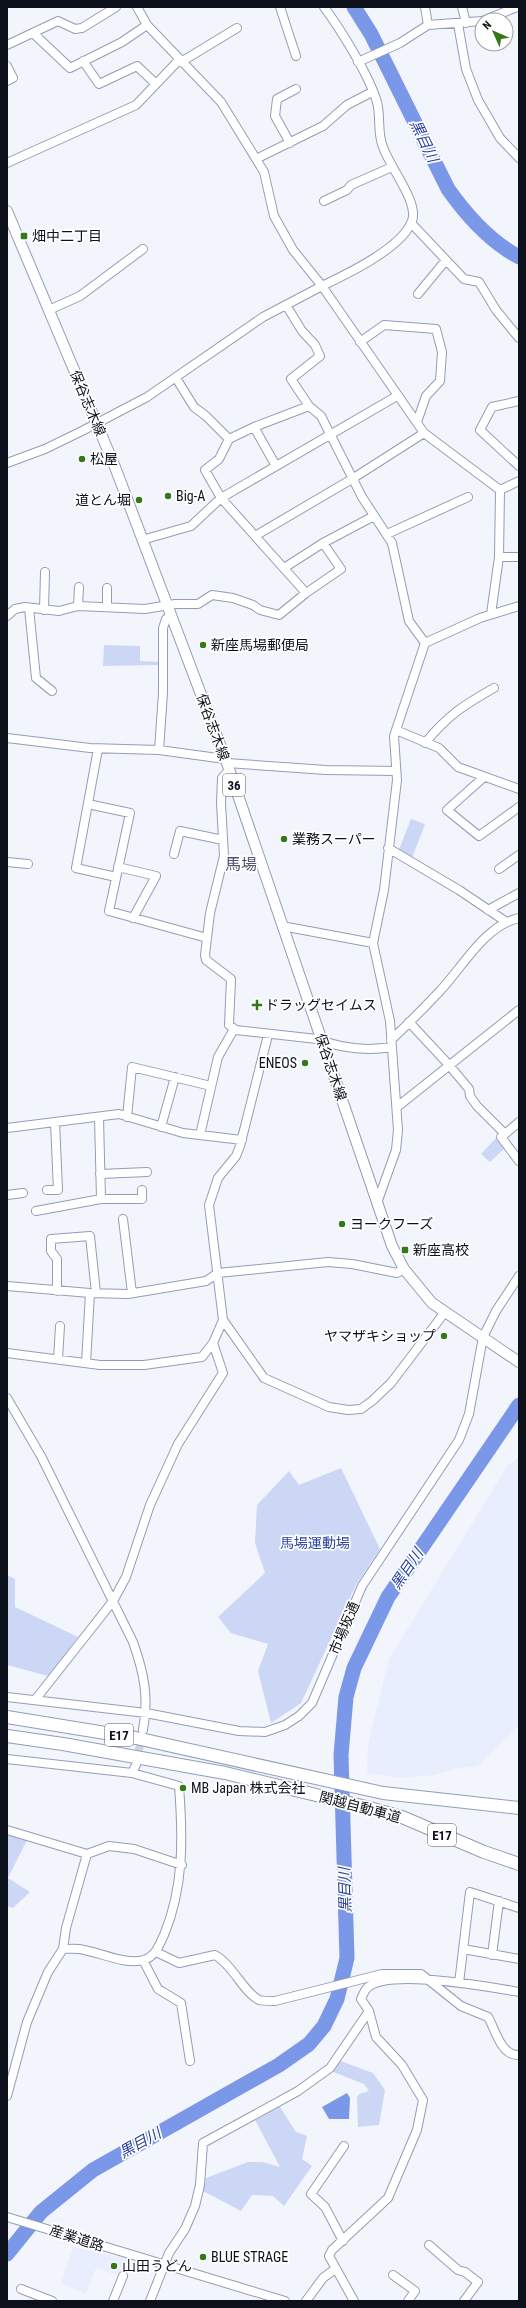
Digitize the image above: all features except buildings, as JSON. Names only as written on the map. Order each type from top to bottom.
[{"type":"highway","name":"関越自動車道","points":[[7,1717],[136,1738],[403,1796],[472,1801],[519,1808]]},
{"type":"highway","name":"関越自動車道","points":[[7,1736],[106,1751],[225,1773],[366,1807],[402,1818],[484,1852],[519,1864]]},
{"type":"main road","name":"保谷志木線","points":[[7,211],[97,424],[227,764],[392,1246],[404,1269],[424,1295],[445,1312],[519,1362]]},
{"type":"street","points":[[7,45],[58,21],[75,29],[82,28],[116,7]]},
{"type":"street","points":[[137,7],[147,25],[221,102],[264,172],[274,216],[293,250],[322,286],[424,433],[500,490]]},
{"type":"street","points":[[280,7],[296,56]]},
{"type":"street","points":[[7,463],[45,449],[97,424],[147,397],[263,317],[363,265],[398,239],[411,223],[414,213],[411,200],[382,146],[377,102],[360,61],[324,7]]},
{"type":"street","points":[[425,7],[428,25]]},
{"type":"street","points":[[462,7],[466,69],[478,100],[500,138],[519,158]]},
{"type":"street","points":[[505,12],[517,7]]},
{"type":"street","points":[[360,61],[398,43],[428,25],[474,22]]},
{"type":"street","points":[[33,33],[70,68],[122,42],[147,25]]},
{"type":"street","points":[[7,163],[136,105],[180,61],[237,28]]},
{"type":"street","points":[[83,61],[99,84],[137,66],[156,84]]},
{"type":"street","points":[[7,66],[13,78],[7,81]]},
{"type":"street","points":[[290,143],[275,116],[276,105],[277,99],[296,89]]},
{"type":"street","points":[[256,159],[323,126],[348,105],[372,92]]},
{"type":"street","points":[[324,201],[347,190],[351,185],[392,167]]},
{"type":"street","points":[[411,223],[464,279],[479,282],[496,310],[519,338]]},
{"type":"street","points":[[49,310],[80,296],[143,249]]},
{"type":"street","points":[[418,294],[446,260]]},
{"type":"street","points":[[286,305],[302,331],[315,345],[320,356],[291,378],[309,406],[321,416],[352,479],[392,543],[409,621],[425,643]]},
{"type":"street","points":[[360,342],[384,325],[436,329],[442,352],[440,381],[426,396],[417,422]]},
{"type":"street","points":[[176,378],[194,407],[206,416],[229,439]]},
{"type":"street","points":[[142,540],[191,526],[221,498],[397,396]]},
{"type":"street","points":[[519,401],[492,407],[480,430],[519,466]]},
{"type":"street","points":[[306,593],[221,498],[205,470],[219,459],[229,439],[254,427],[309,406]]},
{"type":"street","points":[[254,427],[276,466]]},
{"type":"street","points":[[255,536],[352,479],[424,433]]},
{"type":"street","points":[[500,490],[519,481]]},
{"type":"street","points":[[491,614],[499,557],[500,490]]},
{"type":"street","points":[[387,534],[468,497]]},
{"type":"street","points":[[284,568],[323,543],[374,516]]},
{"type":"street","points":[[7,616],[15,609],[29,608],[59,611],[78,606],[169,610],[198,604],[212,595],[233,598],[253,605],[260,610],[279,615],[306,593],[341,569],[323,543]]},
{"type":"street","points":[[499,557],[519,557]]},
{"type":"street","points":[[44,610],[45,572]]},
{"type":"street","points":[[78,606],[79,587]]},
{"type":"street","points":[[107,588],[107,607]]},
{"type":"street","points":[[377,1203],[396,1150],[397,1107],[390,1021],[373,943],[384,890],[396,771],[394,736],[425,643],[491,614],[519,606]]},
{"type":"street","points":[[29,608],[36,678],[52,691]]},
{"type":"street","points":[[159,750],[163,693],[163,628],[169,610]]},
{"type":"street","points":[[426,743],[441,724],[462,705],[481,691],[494,688]]},
{"type":"street","points":[[396,730],[439,748],[458,767],[519,789]]},
{"type":"street","points":[[7,738],[98,749],[159,750],[227,764],[326,770],[396,771]]},
{"type":"street","points":[[98,749],[76,868],[116,877]]},
{"type":"street","points":[[227,764],[222,778],[221,803],[224,856],[210,914],[206,960],[231,979],[229,1025],[234,1029],[268,1035],[322,1041],[364,1049],[392,1043],[482,942],[505,921],[519,918]]},
{"type":"street","points":[[484,776],[447,810],[480,836],[519,807]]},
{"type":"street","points":[[88,804],[130,813],[109,911],[207,938]]},
{"type":"street","points":[[174,854],[180,831],[223,840]]},
{"type":"street","points":[[388,848],[459,890],[505,921]]},
{"type":"street","points":[[498,869],[519,856]]},
{"type":"street","points":[[7,862],[28,864]]},
{"type":"street","points":[[118,867],[156,876],[134,918]]},
{"type":"street","points":[[488,910],[519,893]]},
{"type":"street","points":[[282,926],[373,943]]},
{"type":"street","points":[[397,1107],[519,1010]]},
{"type":"street","points":[[410,1022],[469,1089],[470,1096],[477,1106],[505,1134]]},
{"type":"street","points":[[200,1135],[218,1057],[234,1029]]},
{"type":"street","points":[[268,1035],[242,1140],[236,1156],[218,1178],[209,1205],[223,1320],[264,1378],[329,1407],[348,1410],[361,1409],[391,1383],[445,1312]]},
{"type":"street","points":[[127,1117],[132,1067],[211,1086]]},
{"type":"street","points":[[161,1127],[175,1077]]},
{"type":"street","points":[[7,1128],[119,1114],[183,1133],[242,1140]]},
{"type":"street","points":[[99,1117],[101,1199]]},
{"type":"street","points":[[47,1190],[58,1190],[55,1122]]},
{"type":"street","points":[[519,1122],[501,1137],[519,1161]]},
{"type":"street","points":[[100,1174],[147,1172]]},
{"type":"street","points":[[36,1211],[101,1199],[142,1199],[142,1190]]},
{"type":"street","points":[[7,1195],[23,1193]]},
{"type":"street","points":[[123,1219],[132,1293]]},
{"type":"street","points":[[57,1291],[57,1259],[51,1251],[51,1239],[90,1236],[93,1293],[86,1363]]},
{"type":"street","points":[[7,1286],[57,1291],[132,1293],[206,1281],[218,1273],[328,1262],[352,1264],[397,1273],[404,1269]]},
{"type":"street","name":"市場坂通","points":[[7,1697],[146,1713],[239,1731],[265,1732],[285,1725],[299,1716],[312,1703],[362,1586],[459,1440],[469,1414],[483,1337],[496,1311],[519,1276]]},
{"type":"street","points":[[7,1353],[86,1363],[144,1364],[202,1357],[213,1343],[223,1320]]},
{"type":"street","points":[[58,1359],[60,1326]]},
{"type":"street","points":[[35,1700],[113,1601],[126,1577],[150,1504],[178,1444],[223,1374],[213,1343]]},
{"type":"street","points":[[7,1398],[41,1456],[133,1642],[144,1673],[146,1713],[143,1730]]},
{"type":"street","points":[[7,1758],[132,1773],[179,1786],[182,1865],[178,1892],[170,1920],[156,1952],[143,1960],[118,1960],[84,1950],[63,1949]]},
{"type":"street","points":[[132,1773],[136,1764]]},
{"type":"street","points":[[7,1830],[87,1854],[109,1846],[134,1849],[182,1865]]},
{"type":"street","points":[[7,2096],[27,2022],[48,1972],[63,1949],[66,1928],[87,1854]]},
{"type":"street","points":[[459,1983],[470,1892],[519,1908]]},
{"type":"street","points":[[492,1954],[499,1901]]},
{"type":"street","points":[[463,1949],[519,1959]]},
{"type":"street","points":[[156,1952],[179,1963],[215,1955],[223,1959],[251,1994],[259,2000],[275,2001],[382,1974],[421,1974],[461,2006],[488,2017],[504,2050],[512,2055],[519,2055]]},
{"type":"street","points":[[143,1960],[158,1989],[181,2003],[190,2061]]},
{"type":"street","points":[[351,2300],[329,2256],[332,2250],[388,2198],[417,2130],[423,2100],[402,2065],[376,2036],[369,2011],[361,1999],[366,1989],[371,1985],[386,1981],[429,1979],[519,1992]]},
{"type":"street","points":[[150,2301],[164,2264],[185,2229],[195,2206],[200,2185],[203,2143],[298,2091],[330,2068],[369,2011]]},
{"type":"street","points":[[343,2241],[325,2207],[311,2194],[344,2146]]},
{"type":"street","name":"産業道路","points":[[7,2217],[285,2301]]},
{"type":"street","points":[[429,2245],[458,2270],[465,2272],[478,2282],[464,2301]]},
{"type":"street","points":[[306,2301],[323,2278],[335,2269]]},
{"type":"street","points":[[393,2275],[415,2291],[408,2301]]},
{"type":"street","points":[[114,2301],[123,2276]]},
{"type":"street","points":[[22,2290],[41,2299],[52,2301]]},
{"type":"shaded area","points":[[519,1457],[519,1726],[478,1766],[456,1769],[433,1775],[400,1778],[367,1773],[368,1744],[389,1659],[508,1465]]},
{"type":"shaded area","points":[[73,2247],[131,2259],[126,2273],[113,2274],[96,2268],[86,2294],[61,2283]]},
{"type":"green space","points":[[104,645],[140,646],[140,661],[159,662],[159,665],[103,666]]},
{"type":"green space","points":[[411,819],[425,824],[412,858],[398,852]]},
{"type":"green space","points":[[497,1137],[505,1148],[490,1162],[481,1154]]},
{"type":"green space","name":"馬場運動場","points":[[341,1468],[380,1549],[356,1585],[301,1703],[271,1723],[258,1671],[268,1644],[231,1633],[218,1617],[265,1573],[255,1543],[257,1505],[289,1471],[299,1485]]},
{"type":"green space","points":[[7,1575],[15,1579],[15,1607],[78,1637],[48,1676],[7,1665]]},
{"type":"green space","points":[[7,1833],[27,1840],[8,1878],[30,1892],[13,1908],[7,1906]]},
{"type":"green space","points":[[338,2060],[373,2073],[385,2090],[379,2125],[358,2127],[357,2098],[359,2094],[369,2091],[364,2084],[331,2071]]},
{"type":"green space","points":[[278,2104],[296,2132],[307,2136],[302,2159],[312,2166],[284,2206],[273,2196],[252,2195],[241,2211],[203,2191],[206,2178],[248,2162],[262,2162],[280,2167],[254,2118]]},
{"type":"water","points":[[347,2093],[350,2098],[349,2119],[329,2119],[322,2107]]},
{"type":"waterway","name":"黒目川","points":[[354,7],[371,34],[448,189],[463,209],[488,236],[508,251],[519,257]]},
{"type":"waterway","name":"黒目川","points":[[7,2254],[41,2212],[93,2170],[279,2065],[309,2044],[324,2026],[337,1999],[347,1958],[341,1755],[346,1697],[354,1668],[388,1597],[519,1405]]},
{"type":"tunnel","points":[[136,1762],[142,1736]]},
{"type":"place","name":"畑中二丁目","points":[[24,236]]},
{"type":"place","name":"松屋","points":[[82,459]]},
{"type":"place","name":"Big-A","points":[[168,496]]},
{"type":"place","name":"道とん堀","points":[[139,500]]},
{"type":"place","name":"新座馬場郵便局","points":[[203,645]]},
{"type":"place","name":"業務スーパー","points":[[284,839]]},
{"type":"place","name":"ドラッグセイムス","points":[[257,1005]]},
{"type":"place","name":"ENEOS","points":[[305,1063]]},
{"type":"place","name":"ヨークフーズ","points":[[342,1224]]},
{"type":"place","name":"新座高校","points":[[405,1250]]},
{"type":"place","name":"ヤマザキショップ","points":[[444,1336]]},
{"type":"place","name":"MB Japan 株式会社","points":[[183,1788]]},
{"type":"place","name":"BLUE STRAGE","points":[[203,2257]]},
{"type":"place","name":"山田うどん","points":[[114,2266]]},
{"type":"district","name":"馬場","points":[[241,864]]}]
